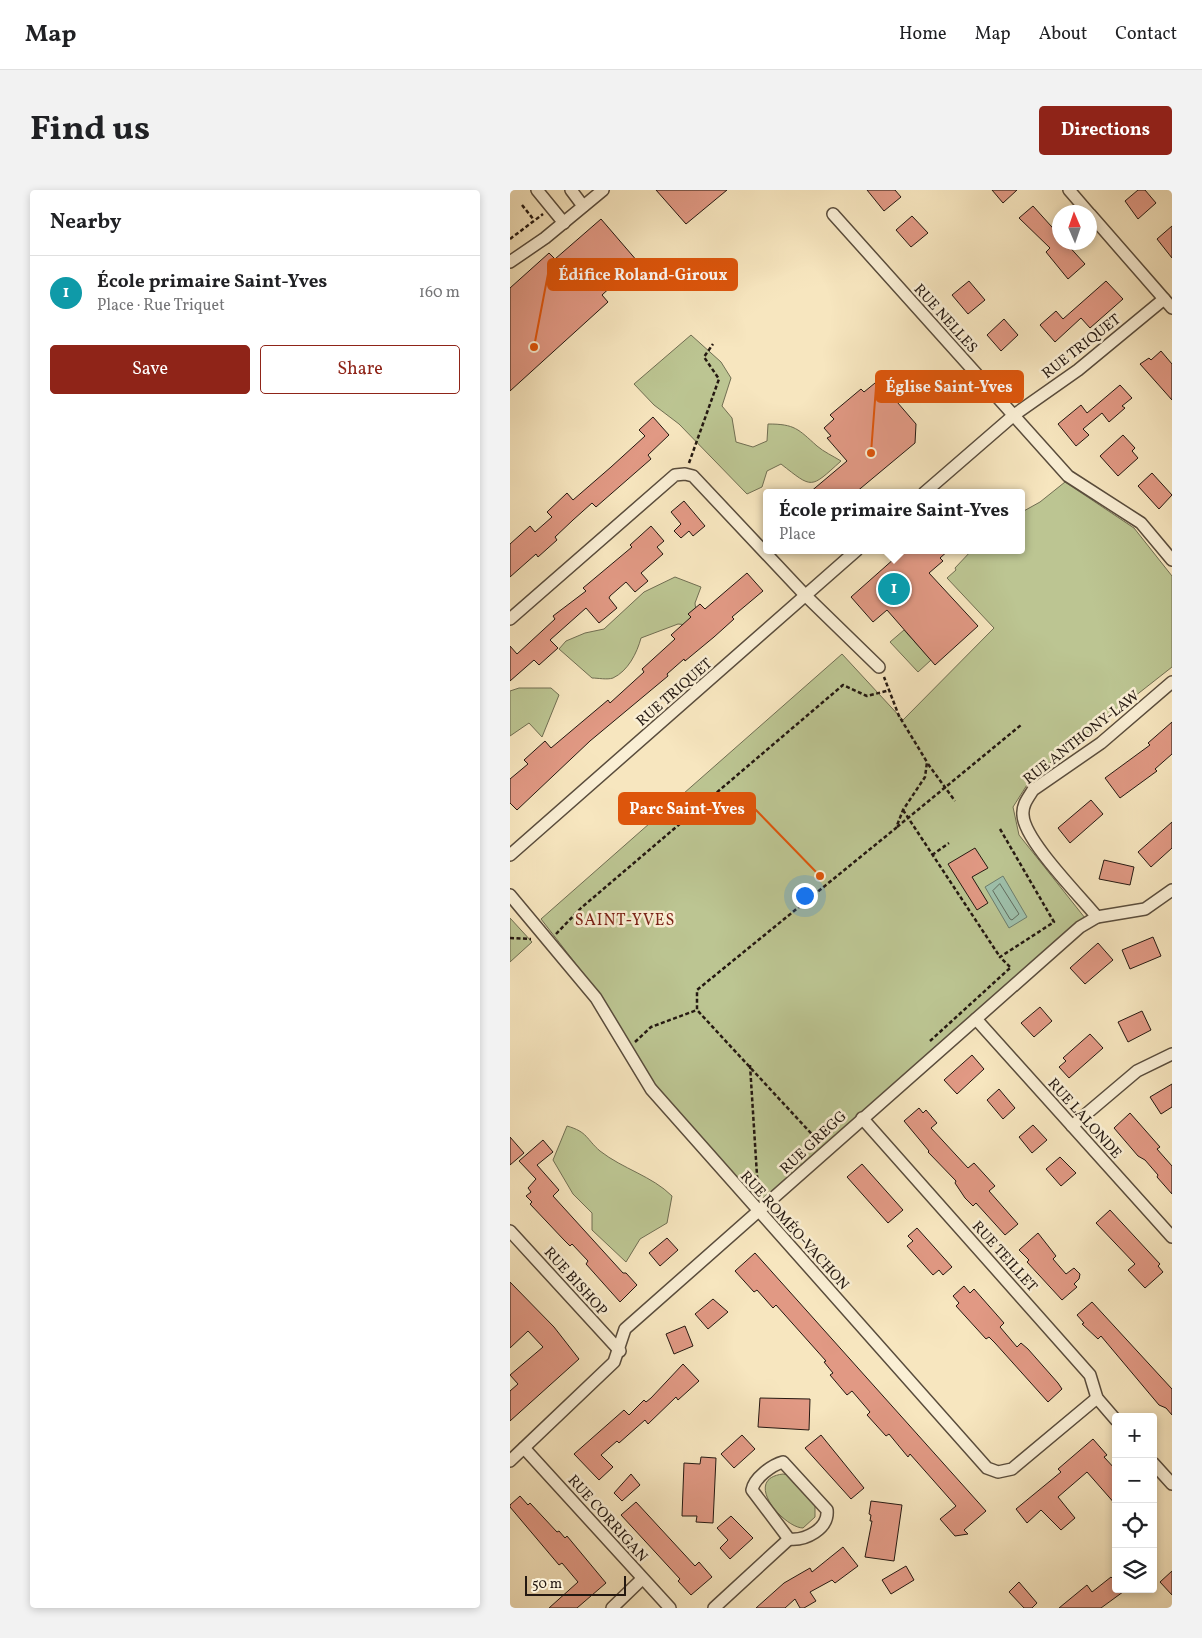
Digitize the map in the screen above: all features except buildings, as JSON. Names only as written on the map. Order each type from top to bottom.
[{"type":"street","points":[[537,190],[564,223]]},
{"type":"street","points":[[571,190],[583,206]]},
{"type":"street","points":[[510,262],[564,223],[603,190]]},
{"type":"street","points":[[1069,190],[1082,205]]},
{"type":"street","name":"RUE NELLES","points":[[833,214],[1068,476],[1140,523],[1172,560]]},
{"type":"street","points":[[1097,222],[1168,304]]},
{"type":"street","name":"RUE TRIQUET","points":[[929,489],[1014,415],[1168,304]]},
{"type":"street","points":[[510,619],[675,474],[693,476],[763,550]]},
{"type":"street","points":[[766,554],[805,595],[880,667]]},
{"type":"street","name":"RUE TRIQUET","points":[[510,855],[852,554]]},
{"type":"street","name":"RUE ANTHONY-LAW","points":[[1097,917],[1029,835],[1022,813],[1026,802],[1034,790],[1101,743],[1172,682]]},
{"type":"street","name":"RUE GREGG","points":[[510,1461],[614,1362],[620,1351],[625,1329],[759,1213],[826,1150],[1080,927],[1097,917],[1145,909],[1172,890]]},
{"type":"street","name":"RUE ROMÉO-VACHON","points":[[510,895],[596,998],[651,1089],[987,1468],[998,1472],[1012,1469],[1097,1398]]},
{"type":"street","name":"RUE LALONDE","points":[[976,1019],[1172,1237]]},
{"type":"street","points":[[1072,1126],[1137,1071],[1172,1054]]},
{"type":"street","name":"RUE TEILLET","points":[[862,1118],[1090,1376],[1097,1398],[1112,1415]]},
{"type":"street","name":"RUE BISHOP","points":[[510,1231],[620,1351]]},
{"type":"street","name":"RUE CORRIGAN","points":[[524,1448],[670,1608]]},
{"type":"street","points":[[714,1608],[789,1539],[799,1540],[808,1536],[828,1518],[828,1510],[783,1462],[776,1464],[756,1480],[752,1490],[789,1539]]},
{"type":"street","points":[[1157,1467],[1172,1484]]},
{"type":"street","points":[[612,1608],[642,1579]]},
{"type":"path","points":[[522,205],[534,220]]},
{"type":"path","points":[[685,474],[719,379],[704,357],[714,344]]},
{"type":"path","points":[[880,667],[899,716],[954,801]]},
{"type":"path","points":[[549,940],[580,908],[844,685],[867,696],[890,690]]},
{"type":"path","points":[[826,1150],[698,1010],[697,990],[1021,725]]},
{"type":"path","points":[[896,828],[903,810],[925,777],[927,762]]},
{"type":"path","points":[[903,810],[1000,957],[1010,968],[1024,976]]},
{"type":"path","points":[[1000,829],[1054,922],[1000,957]]},
{"type":"path","points":[[932,855],[949,843]]},
{"type":"path","points":[[627,1049],[651,1027],[698,1010]]},
{"type":"path","points":[[750,1065],[759,1213]]},
{"type":"shaded area","points":[[691,335],[721,362],[731,378],[722,406],[732,418],[736,442],[753,447],[767,441],[768,424],[790,426],[841,461],[823,477],[811,482],[800,478],[781,464],[767,471],[762,487],[747,494],[679,424],[654,405],[634,384]]},
{"type":"shaded area","points":[[1065,482],[1134,528],[1172,576],[1172,667],[1032,777],[1013,807],[1019,835],[1085,918],[758,1207],[663,1100],[600,995],[541,919],[842,654],[903,720],[994,628],[947,578],[968,554],[1025,554],[1025,510],[1040,502]]},
{"type":"shaded area","points":[[675,577],[701,587],[695,603],[697,621],[688,625],[678,624],[641,638],[631,661],[618,675],[611,679],[592,678],[559,649],[566,641],[585,633],[604,629],[644,592]]},
{"type":"shaded area","points":[[904,630],[931,660],[918,672],[890,642]]},
{"type":"shaded area","points":[[519,688],[551,688],[559,695],[542,737],[529,723],[510,736],[510,691]]},
{"type":"shaded area","points":[[510,918],[532,942],[510,962]]},
{"type":"shaded area","points":[[567,1126],[583,1133],[600,1151],[656,1183],[672,1196],[667,1223],[640,1239],[626,1262],[592,1230],[592,1213],[573,1194],[553,1160]]},
{"type":"shaded area","points":[[783,1474],[788,1475],[815,1506],[815,1517],[803,1528],[795,1526],[777,1512],[770,1503],[766,1493],[766,1485],[771,1478]]},
{"type":"water","points":[[1003,876],[1027,917],[1009,928],[985,887]]},
{"type":"place","name":"Édifice Roland-Giroux","points":[[534,347]]},
{"type":"place","name":"Église Saint-Yves","points":[[871,453]]},
{"type":"place","name":"École primaire Saint-Yves","points":[[894,589]]},
{"type":"place","name":"Parc Saint-Yves","points":[[820,876]]},
{"type":"district","name":"SAINT-YVES","points":[[625,919]]}]
